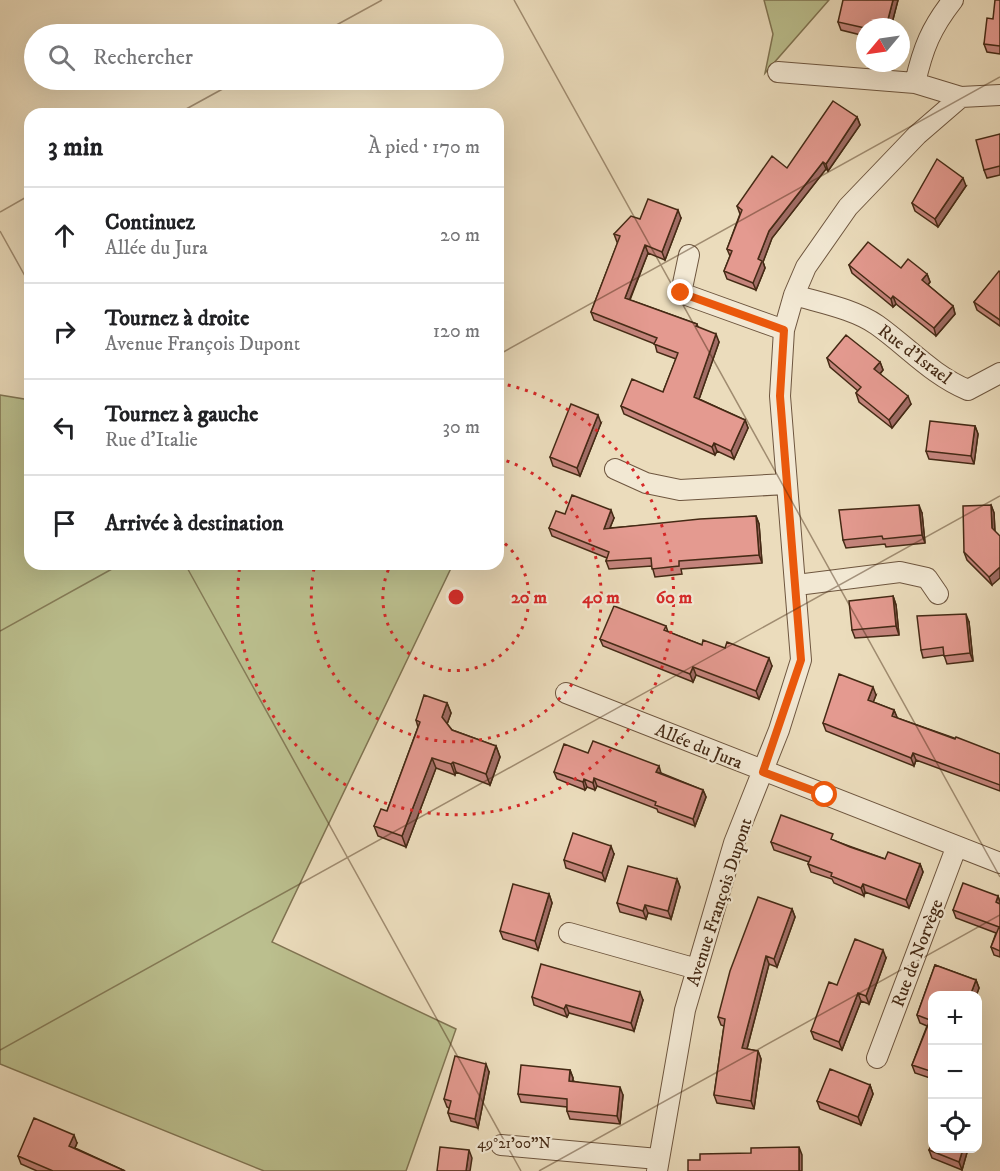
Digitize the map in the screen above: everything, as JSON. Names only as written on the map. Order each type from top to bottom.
[{"type":"street","points":[[915,83],[923,50],[933,26],[953,0]]},
{"type":"street","points":[[778,72],[915,83],[961,97],[1000,95]]},
{"type":"street","name":"Avenue François Dupont","points":[[658,1165],[686,1010],[697,969],[734,843],[763,772],[801,660],[797,585],[786,484],[780,396],[784,330],[794,295],[806,267],[848,207],[917,135],[961,97]]},
{"type":"street","points":[[689,255],[681,293],[784,330]]},
{"type":"street","name":"Rue d'Israel","points":[[794,295],[831,305],[874,324],[945,380],[968,390],[1000,373]]},
{"type":"street","points":[[615,469],[646,483],[680,490],[786,484]]},
{"type":"street","points":[[797,585],[900,572],[927,579],[938,594]]},
{"type":"street","name":"Allée du Jura","points":[[566,693],[956,848],[1000,863]]},
{"type":"street","name":"Rue de Norvège","points":[[877,1058],[956,848]]},
{"type":"street","points":[[569,933],[697,969]]},
{"type":"street","points":[[501,1145],[658,1165]]},
{"type":"green space","points":[[764,0],[829,0],[765,73],[773,34]]},
{"type":"green space","points":[[0,395],[24,399],[24,570],[450,570],[272,942],[456,1029],[406,1171],[264,1171],[0,1064]]},
{"type":"building","points":[[843,0],[893,0],[888,18],[856,18],[856,26],[838,22]]},
{"type":"building","points":[[995,0],[1000,0],[1000,46],[984,44],[987,18],[993,19]]},
{"type":"building","points":[[833,101],[857,117],[826,164],[823,162],[769,231],[758,259],[762,261],[753,283],[724,271],[732,251],[727,249],[742,210],[737,206],[772,156],[787,168]]},
{"type":"building","points":[[1000,134],[1000,166],[984,170],[976,140]]},
{"type":"building","points":[[937,159],[963,178],[935,219],[912,203]]},
{"type":"building","points":[[648,199],[678,210],[662,252],[645,245],[625,298],[697,324],[696,326],[716,334],[694,397],[745,420],[731,451],[714,443],[712,447],[621,406],[632,379],[663,392],[678,353],[654,344],[657,338],[591,312],[620,236],[614,234],[631,216],[640,219]]},
{"type":"building","points":[[868,242],[901,268],[908,259],[927,274],[922,280],[953,306],[934,328],[893,296],[891,299],[849,265]]},
{"type":"building","points":[[1000,272],[1000,320],[974,302]]},
{"type":"building","points":[[846,335],[880,362],[874,369],[908,396],[889,420],[856,393],[861,387],[827,358]]},
{"type":"building","points":[[571,404],[598,415],[577,468],[550,457]]},
{"type":"building","points":[[930,421],[975,426],[971,456],[926,451]]},
{"type":"building","points":[[572,495],[611,510],[604,529],[756,516],[759,555],[679,561],[679,566],[652,569],[651,558],[606,561],[609,552],[549,528],[556,511],[565,514]]},
{"type":"building","points":[[919,505],[922,535],[843,540],[839,510]]},
{"type":"building","points":[[991,505],[992,528],[1000,536],[1000,567],[989,577],[964,552],[963,506]]},
{"type":"building","points":[[893,596],[896,626],[852,630],[849,601]]},
{"type":"building","points":[[614,606],[666,626],[664,630],[702,645],[703,640],[725,648],[727,642],[769,658],[756,691],[693,667],[690,674],[600,639]]},
{"type":"building","points":[[966,614],[970,653],[944,656],[943,647],[921,650],[917,616]]},
{"type":"building","points":[[839,674],[873,687],[868,700],[894,710],[892,716],[1000,754],[1000,785],[913,753],[911,758],[823,723]]},
{"type":"building","points":[[424,695],[447,703],[442,717],[452,730],[496,746],[486,774],[453,762],[451,764],[432,758],[402,836],[374,826],[381,809],[387,811],[420,722],[416,720]]},
{"type":"building","points":[[593,741],[659,766],[656,772],[703,790],[693,819],[594,778],[593,783],[584,779],[583,782],[554,772],[564,744],[588,753]]},
{"type":"building","points":[[781,815],[833,834],[831,839],[850,847],[885,859],[888,852],[920,864],[906,900],[863,884],[861,888],[831,876],[832,873],[808,864],[811,857],[771,842]]},
{"type":"building","points":[[573,833],[611,846],[602,873],[564,860]]},
{"type":"building","points":[[628,866],[677,879],[668,911],[645,905],[643,911],[617,903]]},
{"type":"building","points":[[963,883],[998,896],[996,902],[1000,904],[1000,951],[991,947],[999,927],[953,910]]},
{"type":"building","points":[[513,884],[549,894],[535,941],[500,931]]},
{"type":"building","points":[[758,897],[792,909],[774,959],[766,956],[742,1048],[758,1051],[751,1101],[714,1095],[725,1019],[718,1017],[730,971]]},
{"type":"building","points":[[855,939],[883,950],[866,996],[858,993],[839,1042],[811,1031],[829,982],[837,985]]},
{"type":"building","points":[[541,964],[640,992],[631,1023],[566,1005],[564,1009],[532,997]]},
{"type":"building","points":[[935,965],[976,980],[972,991],[928,991],[928,1019],[917,1015]]},
{"type":"building","points":[[928,1025],[928,1070],[912,1065]]},
{"type":"building","points":[[455,1056],[486,1064],[475,1119],[448,1113],[451,1101],[444,1099]]},
{"type":"building","points":[[521,1065],[570,1070],[569,1081],[620,1087],[617,1116],[567,1111],[567,1099],[518,1094]]},
{"type":"building","points":[[830,1069],[870,1085],[858,1117],[817,1101]]},
{"type":"building","points":[[34,1118],[74,1135],[69,1146],[125,1171],[53,1171],[18,1156]]},
{"type":"building","points":[[440,1147],[469,1150],[466,1171],[437,1171]]},
{"type":"building","points":[[799,1147],[799,1171],[688,1171],[688,1160],[700,1160],[700,1154],[751,1153],[751,1148]]},
{"type":"building","points":[[936,1153],[962,1153],[959,1162]]},
{"type":"route","points":[[681,293],[784,330],[780,357],[780,396],[786,484],[797,585],[801,660],[763,772],[825,795]]}]
